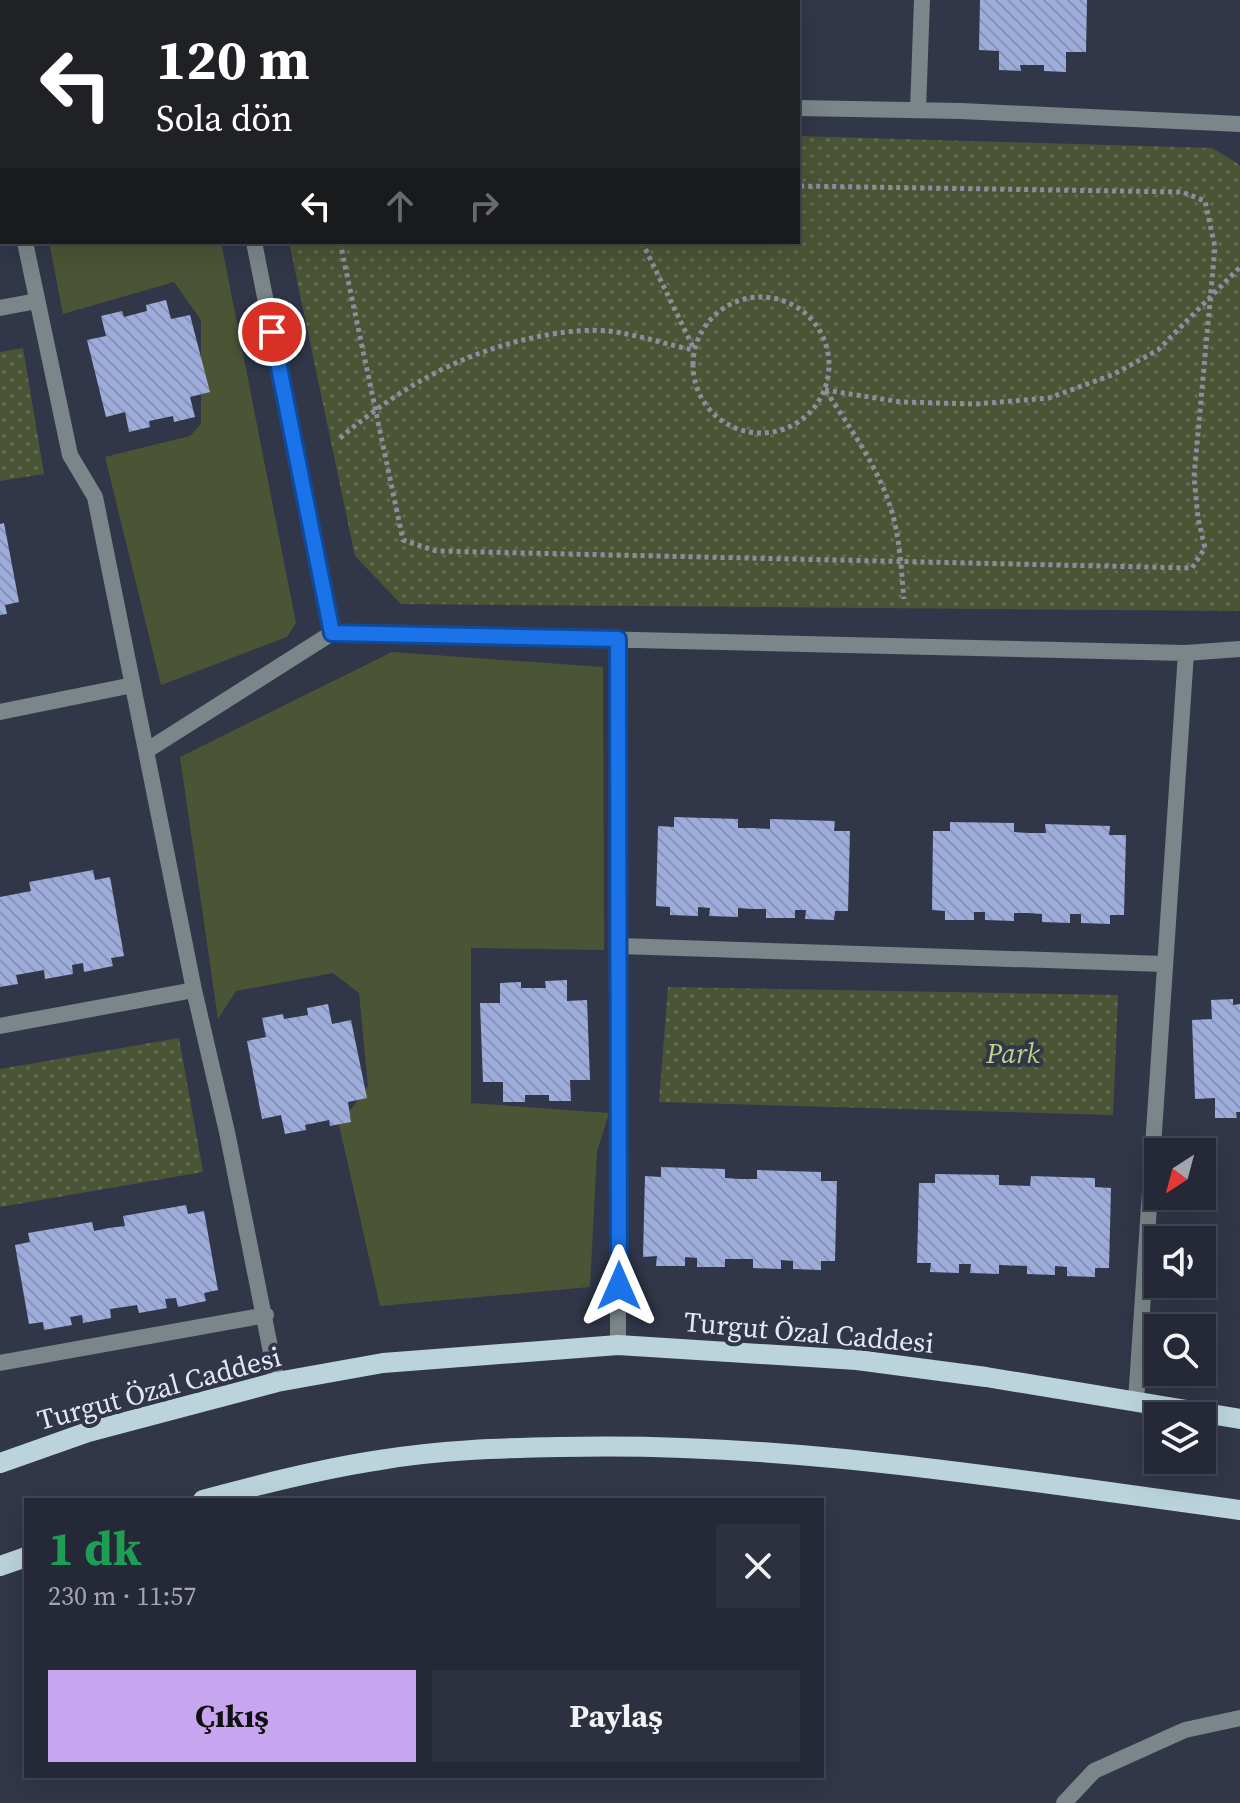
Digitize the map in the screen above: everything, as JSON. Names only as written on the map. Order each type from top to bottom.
[{"type":"main road","name":"Turgut Özal Caddesi","points":[[0,1463],[88,1432],[277,1382],[383,1363],[618,1345],[857,1360],[1240,1419]]},
{"type":"main road","points":[[211,1498],[314,1471],[382,1459],[460,1451],[611,1445],[696,1447],[878,1462],[1240,1510]]},
{"type":"main road","points":[[0,1566],[24,1558]]},
{"type":"street","points":[[918,110],[922,0]]},
{"type":"street","points":[[800,108],[1240,124]]},
{"type":"street","points":[[25,244],[70,455],[95,497],[194,990],[266,1315],[277,1382]]},
{"type":"street","points":[[254,244],[332,633]]},
{"type":"street","points":[[0,308],[37,301]]},
{"type":"street","points":[[146,751],[332,633],[1186,653],[1240,649]]},
{"type":"street","points":[[618,639],[618,1345]]},
{"type":"street","points":[[1136,1401],[1186,653]]},
{"type":"street","points":[[0,712],[133,685]]},
{"type":"street","points":[[620,946],[1164,964]]},
{"type":"street","points":[[0,1026],[194,990]]},
{"type":"street","points":[[0,1363],[266,1315]]},
{"type":"street","points":[[1064,1803],[1094,1771],[1185,1730],[1240,1718]]},
{"type":"path","points":[[340,244],[403,540],[436,551],[1192,568],[1205,548],[1194,477],[1215,247],[1205,201],[1182,192],[800,186]]},
{"type":"path","points":[[643,244],[694,350]]},
{"type":"path","points":[[825,390],[901,402],[976,404],[1049,398],[1112,375],[1158,350],[1240,267]]},
{"type":"path","points":[[757,297],[780,299],[800,309],[816,324],[826,345],[830,368],[825,390],[813,411],[795,425],[773,433],[750,434],[728,426],[710,412],[698,394],[692,372],[694,350],[702,329],[717,312],[736,301],[757,297]]},
{"type":"path","points":[[340,438],[413,383],[467,356],[504,344],[561,332],[614,332],[694,350]]},
{"type":"path","points":[[825,390],[860,442],[890,505],[901,562],[904,599]]},
{"type":"green space","points":[[800,136],[1212,148],[1240,167],[1240,611],[401,604],[355,556],[289,244],[800,244]]},
{"type":"green space","points":[[49,244],[221,244],[296,623],[287,637],[161,685],[105,457],[190,436],[201,424],[201,320],[174,282],[63,314]]},
{"type":"green space","points":[[23,348],[44,474],[0,481],[0,352]]},
{"type":"green space","points":[[392,652],[603,667],[604,950],[471,948],[471,1103],[609,1113],[597,1152],[590,1287],[380,1306],[339,1125],[368,1086],[359,993],[333,973],[236,991],[218,1019],[180,757]]},
{"type":"green space","name":"Park","points":[[668,987],[1118,995],[1113,1115],[659,1102]]},
{"type":"green space","points":[[179,1038],[203,1172],[0,1207],[0,1069]]},
{"type":"building","points":[[980,0],[1087,0],[1086,52],[1066,52],[1066,72],[1044,71],[1044,65],[1020,65],[1021,71],[999,70],[999,51],[979,50]]},
{"type":"building","points":[[166,300],[171,319],[190,315],[210,392],[190,397],[195,417],[174,422],[173,416],[149,421],[150,427],[129,432],[125,412],[106,417],[87,340],[106,336],[101,316],[122,311],[124,317],[147,311],[146,305]]},
{"type":"building","points":[[4,523],[19,602],[5,605],[7,614],[0,615],[0,524]]},
{"type":"building","points":[[674,817],[738,819],[738,828],[770,829],[770,819],[835,821],[834,831],[850,831],[848,911],[835,911],[834,920],[805,919],[806,910],[795,910],[795,918],[766,918],[766,909],[738,908],[738,917],[709,916],[710,908],[698,907],[698,916],[670,915],[670,907],[656,906],[658,826],[674,827]]},
{"type":"building","points":[[950,822],[1014,823],[1014,832],[1029,833],[1046,833],[1045,824],[1110,826],[1109,835],[1126,835],[1124,915],[1110,915],[1110,924],[1081,923],[1081,914],[1070,914],[1070,923],[1042,922],[1042,914],[1028,913],[1014,913],[1014,921],[985,920],[985,912],[974,912],[974,920],[945,920],[945,911],[932,910],[933,831],[950,831]]},
{"type":"building","points":[[93,870],[95,880],[110,877],[124,956],[111,958],[113,966],[84,972],[83,963],[72,965],[73,974],[45,979],[44,970],[16,975],[18,984],[0,987],[0,897],[31,891],[29,882]]},
{"type":"building","points":[[567,980],[567,1001],[587,1000],[590,1080],[570,1080],[571,1101],[549,1101],[549,1095],[525,1095],[525,1102],[503,1102],[503,1082],[483,1082],[480,1003],[500,1003],[500,983],[521,982],[521,988],[546,988],[545,981]]},
{"type":"building","points":[[1233,999],[1233,1005],[1240,1004],[1240,1112],[1236,1112],[1237,1118],[1215,1118],[1215,1098],[1195,1099],[1192,1020],[1212,1019],[1211,1000]]},
{"type":"building","points":[[328,1004],[332,1024],[351,1020],[367,1098],[348,1102],[351,1122],[330,1126],[329,1120],[305,1125],[306,1130],[285,1134],[281,1115],[262,1119],[247,1041],[266,1037],[262,1018],[283,1014],[284,1019],[308,1015],[307,1008]]},
{"type":"building","points":[[661,1167],[725,1169],[725,1178],[741,1179],[757,1179],[757,1170],[821,1172],[821,1181],[837,1181],[835,1261],[821,1261],[821,1270],[793,1269],[793,1261],[781,1260],[781,1269],[753,1268],[753,1259],[725,1259],[725,1267],[697,1267],[697,1258],[685,1257],[685,1266],[656,1266],[657,1256],[643,1257],[645,1176],[661,1177]]},
{"type":"building","points":[[935,1174],[999,1175],[999,1185],[1030,1186],[1031,1176],[1095,1178],[1095,1187],[1111,1188],[1109,1268],[1095,1268],[1095,1277],[1067,1276],[1067,1267],[1055,1266],[1055,1275],[1027,1274],[1027,1266],[999,1265],[999,1274],[970,1273],[971,1264],[959,1264],[959,1273],[930,1272],[931,1263],[917,1263],[919,1183],[935,1183]]},
{"type":"building","points":[[186,1205],[188,1214],[204,1211],[218,1290],[204,1293],[206,1301],[178,1307],[176,1298],[165,1299],[167,1308],[139,1313],[137,1305],[110,1309],[111,1318],[83,1323],[82,1315],[70,1317],[72,1325],[44,1330],[43,1322],[29,1324],[15,1245],[30,1242],[28,1233],[92,1222],[94,1231],[125,1226],[123,1216]]},
{"type":"route","points":[[272,332],[332,633],[618,639],[619,1286]]}]
